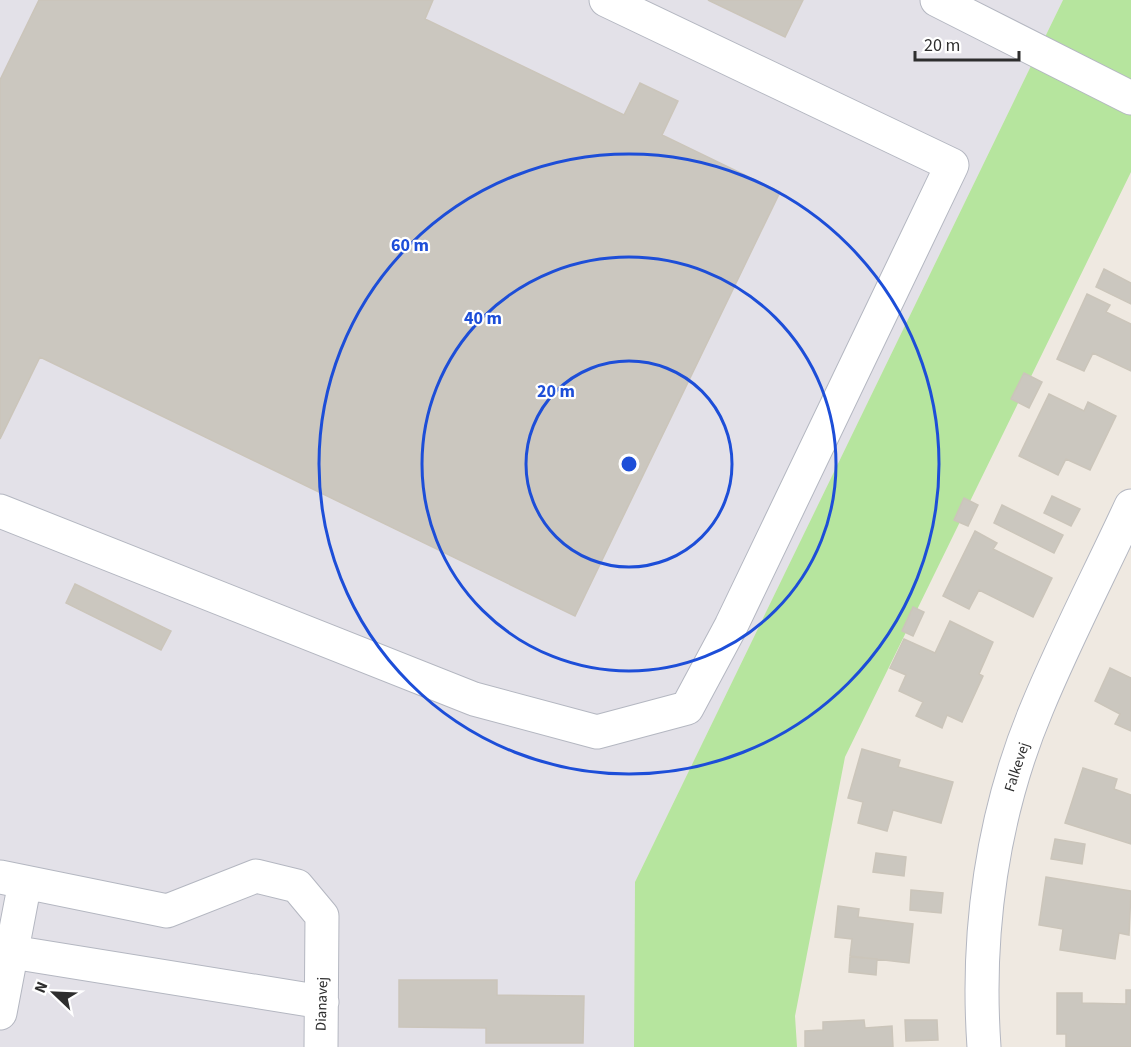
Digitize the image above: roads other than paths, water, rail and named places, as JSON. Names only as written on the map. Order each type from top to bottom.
[{"type":"street","points":[[0,511],[474,699],[597,732],[687,708],[731,626],[952,165],[606,0]]},
{"type":"street","points":[[937,0],[1131,98]]},
{"type":"street","name":"Falkevej","points":[[984,1047],[981,1007],[983,931],[994,855],[1011,781],[1036,709],[1131,506]]},
{"type":"street","name":"Dianavej","points":[[12,880],[167,911],[256,876],[297,886],[322,916],[321,1047]]},
{"type":"street","points":[[0,1013],[12,952],[12,880]]},
{"type":"street","points":[[12,952],[322,1002]]}]
